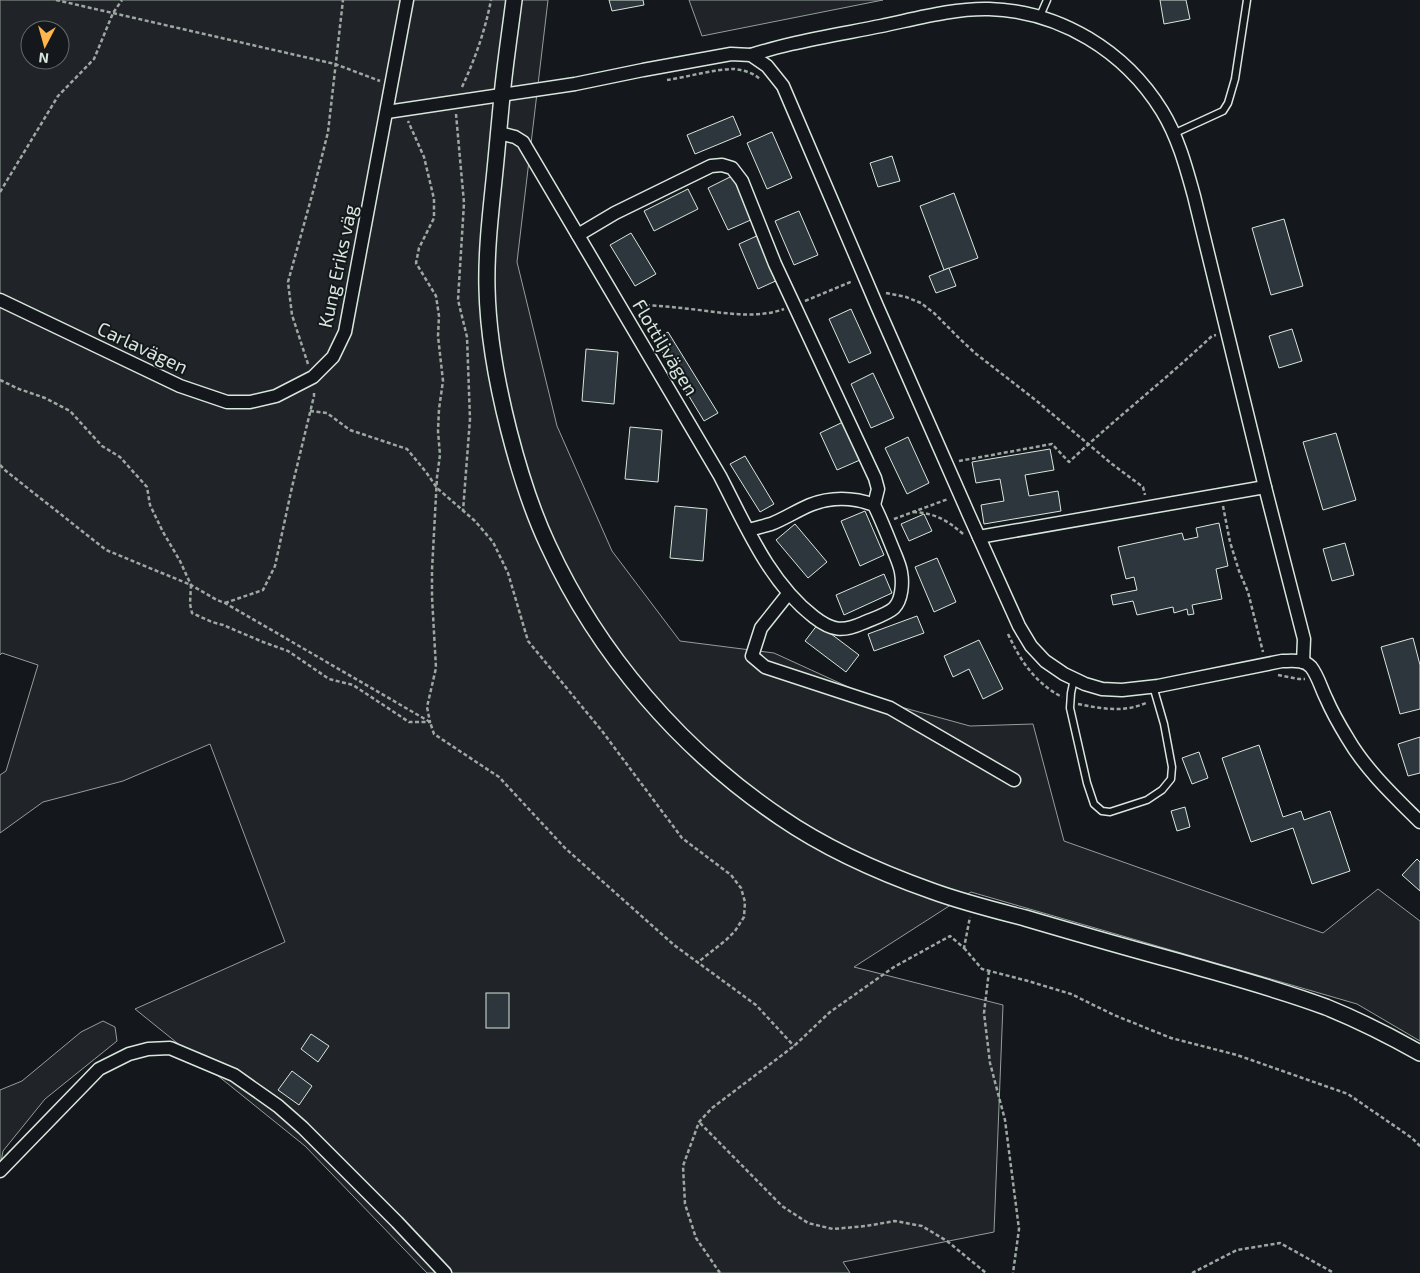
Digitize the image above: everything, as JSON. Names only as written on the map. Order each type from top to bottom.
[{"type":"street","name":"Kung Eriks väg","points":[[276,396],[313,377],[333,357],[345,332],[407,0]]},
{"type":"street","points":[[514,0],[487,242],[489,323],[495,370],[515,453],[528,496],[546,541],[564,579],[591,624],[652,705],[713,765],[750,795],[784,820],[864,863],[934,892],[1218,973],[1319,1005],[1378,1031],[1420,1053]]},
{"type":"street","points":[[387,112],[575,84],[731,54],[751,55],[790,44],[956,12],[987,9],[1013,11],[1040,16],[1072,28],[1108,50],[1138,79],[1162,111],[1182,153],[1304,639],[1303,662]]},
{"type":"street","points":[[751,55],[767,66],[783,86],[946,463],[1019,626],[1031,646],[1045,661],[1064,674],[1085,684],[1102,689],[1122,690],[1153,686],[1282,661],[1296,660],[1303,662],[1310,666],[1315,674],[1348,740],[1366,764],[1420,822]]},
{"type":"street","name":"Flottiljvägen","points":[[499,133],[515,137],[523,142],[720,476],[779,582],[788,594]]},
{"type":"street","points":[[578,235],[616,213],[711,166],[722,165],[732,168],[742,181],[775,264],[875,478],[878,490],[874,505]]},
{"type":"street","name":"Carlavägen","points":[[0,300],[180,386],[217,399],[227,402],[250,402],[276,396]]},
{"type":"street","points":[[979,537],[1265,487]]},
{"type":"street","points":[[749,530],[770,524],[812,504],[846,498],[861,500],[874,505],[883,522],[901,572],[902,589],[898,602],[893,609],[844,630],[833,628],[815,618],[788,594],[761,628],[752,656],[765,667],[890,708],[1014,780]]},
{"type":"street","points":[[0,1171],[99,1069],[129,1054],[148,1049],[170,1048],[234,1075],[278,1106],[323,1148],[445,1273]]},
{"type":"lane","points":[[1040,16],[1047,0]]},
{"type":"lane","points":[[1173,134],[1223,111],[1228,103],[1235,79],[1247,0]]},
{"type":"lane","points":[[1074,679],[1070,708],[1087,783],[1094,804],[1102,811],[1110,812],[1147,800],[1162,790],[1171,779],[1172,767],[1164,724],[1153,686]]},
{"type":"path","points":[[56,0],[335,64],[391,85]]},
{"type":"path","points":[[0,192],[58,96],[94,59],[113,13],[122,0]]},
{"type":"path","points":[[225,603],[263,590],[276,566],[292,486],[314,396],[313,377],[292,315],[288,282],[328,132],[343,0]]},
{"type":"path","points":[[463,510],[470,419],[467,338],[458,300],[464,203],[456,113],[457,101],[479,49],[491,0]]},
{"type":"path","points":[[404,110],[410,129],[424,157],[434,199],[434,218],[419,248],[416,263],[436,296],[443,381],[439,409],[440,455],[432,597],[436,668],[427,707],[434,734],[498,777],[565,848],[674,945],[756,1005],[794,1046]]},
{"type":"path","points":[[620,307],[634,305],[660,306],[741,315],[756,314],[773,312],[853,282]]},
{"type":"path","points":[[871,292],[891,293],[921,303],[934,313],[960,339],[1143,487],[1148,507]]},
{"type":"path","points":[[946,463],[1052,444],[1069,462],[1212,336],[1227,331]]},
{"type":"path","points":[[0,380],[18,390],[45,398],[70,411],[102,446],[120,457],[147,487],[153,512],[191,585],[190,604],[192,613],[288,651],[329,679],[353,685],[409,722],[430,722]]},
{"type":"path","points":[[310,411],[327,413],[350,430],[407,450],[437,488],[475,521],[493,542],[508,573],[528,641],[602,731],[682,838],[731,875],[741,888],[745,902],[744,916],[735,931],[697,963]]},
{"type":"path","points":[[0,465],[106,550],[191,585],[225,603],[430,722]]},
{"type":"path","points":[[1220,495],[1230,542],[1248,592],[1265,665]]},
{"type":"path","points":[[883,522],[948,499]]},
{"type":"path","points":[[913,512],[940,517],[952,524],[964,535],[979,537]]},
{"type":"path","points":[[964,948],[969,920],[976,905]]},
{"type":"path","points":[[720,1273],[696,1238],[685,1204],[683,1166],[699,1122],[712,1108],[794,1046],[830,1012],[894,967],[950,936],[964,948],[982,969],[1071,994],[1114,1015],[1171,1038],[1237,1055],[1348,1094],[1412,1138],[1420,1146]]},
{"type":"path","points":[[989,971],[984,1012],[990,1063],[1005,1120],[1019,1229],[1013,1273]]},
{"type":"path","points":[[699,1122],[782,1206],[808,1223],[833,1229],[895,1221],[922,1226],[947,1241],[986,1273]]},
{"type":"path","points":[[1192,1273],[1237,1250],[1280,1243],[1334,1273]]},
{"type":"shaded area","points":[[0,0],[548,0],[517,262],[557,426],[612,551],[680,641],[774,653],[879,701],[970,726],[1033,724],[1064,841],[1323,933],[1378,889],[1420,921],[1420,1041],[1357,1004],[971,892],[854,967],[1003,1005],[994,1232],[843,1262],[850,1273],[427,1273],[305,1146],[135,1009],[285,942],[210,744],[123,781],[43,802],[0,833],[0,775],[6,771],[38,665],[2,653],[0,655]]},
{"type":"shaded area","points":[[689,0],[883,0],[702,36]]},
{"type":"shaded area","points":[[103,1021],[115,1027],[117,1041],[45,1099],[3,1151],[0,1167],[0,1090],[22,1081],[81,1032]]},
{"type":"building","points":[[609,0],[643,0],[644,5],[612,11]]},
{"type":"building","points":[[1160,0],[1186,0],[1190,19],[1164,24]]},
{"type":"building","points":[[733,116],[741,135],[695,154],[687,135]]},
{"type":"building","points":[[772,132],[792,178],[767,189],[747,143]]},
{"type":"building","points":[[892,156],[900,181],[878,187],[870,163]]},
{"type":"building","points":[[732,176],[753,219],[728,230],[708,188]]},
{"type":"building","points":[[688,189],[698,209],[654,231],[644,211]]},
{"type":"building","points":[[954,193],[978,258],[944,270],[920,206]]},
{"type":"building","points":[[799,211],[818,255],[794,265],[775,221]]},
{"type":"building","points":[[1284,219],[1303,286],[1271,295],[1252,228]]},
{"type":"building","points":[[631,233],[656,274],[635,286],[610,245]]},
{"type":"building","points":[[761,234],[780,279],[758,289],[739,244]]},
{"type":"building","points":[[949,268],[956,286],[936,293],[929,276]]},
{"type":"building","points":[[851,309],[871,353],[849,363],[829,319]]},
{"type":"building","points":[[1292,329],[1302,361],[1279,368],[1269,336]]},
{"type":"building","points":[[668,332],[718,413],[704,421],[655,340]]},
{"type":"building","points":[[586,349],[618,352],[614,404],[582,401]]},
{"type":"building","points":[[873,373],[894,418],[871,428],[851,384]]},
{"type":"building","points":[[843,422],[860,460],[837,470],[820,433]]},
{"type":"building","points":[[630,427],[662,430],[658,482],[625,479]]},
{"type":"building","points":[[1336,433],[1356,500],[1323,510],[1303,442]]},
{"type":"building","points":[[908,437],[929,483],[907,494],[885,448]]},
{"type":"building","points":[[1050,449],[1054,470],[1025,475],[1029,496],[1058,491],[1061,511],[984,524],[981,505],[1004,501],[1000,479],[976,483],[972,462]]},
{"type":"building","points":[[745,456],[774,504],[760,512],[730,464]]},
{"type":"building","points":[[675,506],[707,509],[703,561],[670,558]]},
{"type":"building","points":[[865,511],[884,555],[860,566],[841,521]]},
{"type":"building","points":[[924,514],[932,531],[909,541],[901,524]]},
{"type":"building","points":[[1219,523],[1228,566],[1216,569],[1222,599],[1192,605],[1194,614],[1188,615],[1187,609],[1174,613],[1173,607],[1137,615],[1133,601],[1113,605],[1111,595],[1137,590],[1134,577],[1126,579],[1118,547],[1182,533],[1184,540],[1198,537],[1196,528]]},
{"type":"building","points":[[795,524],[827,562],[808,578],[776,540]]},
{"type":"building","points":[[1345,543],[1354,575],[1332,581],[1323,549]]},
{"type":"building","points":[[937,558],[956,602],[934,612],[915,567]]},
{"type":"building","points":[[884,574],[892,593],[844,615],[836,595]]},
{"type":"building","points":[[917,616],[924,633],[874,651],[868,634]]},
{"type":"building","points":[[818,624],[859,655],[846,672],[805,641]]},
{"type":"building","points":[[1413,638],[1420,665],[1420,709],[1400,714],[1381,647]]},
{"type":"building","points":[[979,640],[1003,689],[983,699],[969,669],[953,677],[944,656]]},
{"type":"building","points":[[1420,737],[1420,773],[1408,776],[1398,744]]},
{"type":"building","points":[[1259,745],[1283,817],[1301,811],[1304,820],[1330,811],[1350,871],[1312,884],[1293,828],[1251,842],[1222,758]]},
{"type":"building","points":[[1199,752],[1208,778],[1192,784],[1182,758]]},
{"type":"building","points":[[1185,807],[1190,827],[1177,831],[1171,811]]},
{"type":"building","points":[[1417,859],[1420,862],[1420,891],[1402,875]]},
{"type":"building","points":[[486,993],[509,993],[509,1028],[486,1028]]},
{"type":"building","points":[[311,1034],[329,1046],[318,1062],[301,1049]]},
{"type":"building","points":[[292,1071],[312,1086],[299,1105],[278,1090]]}]
